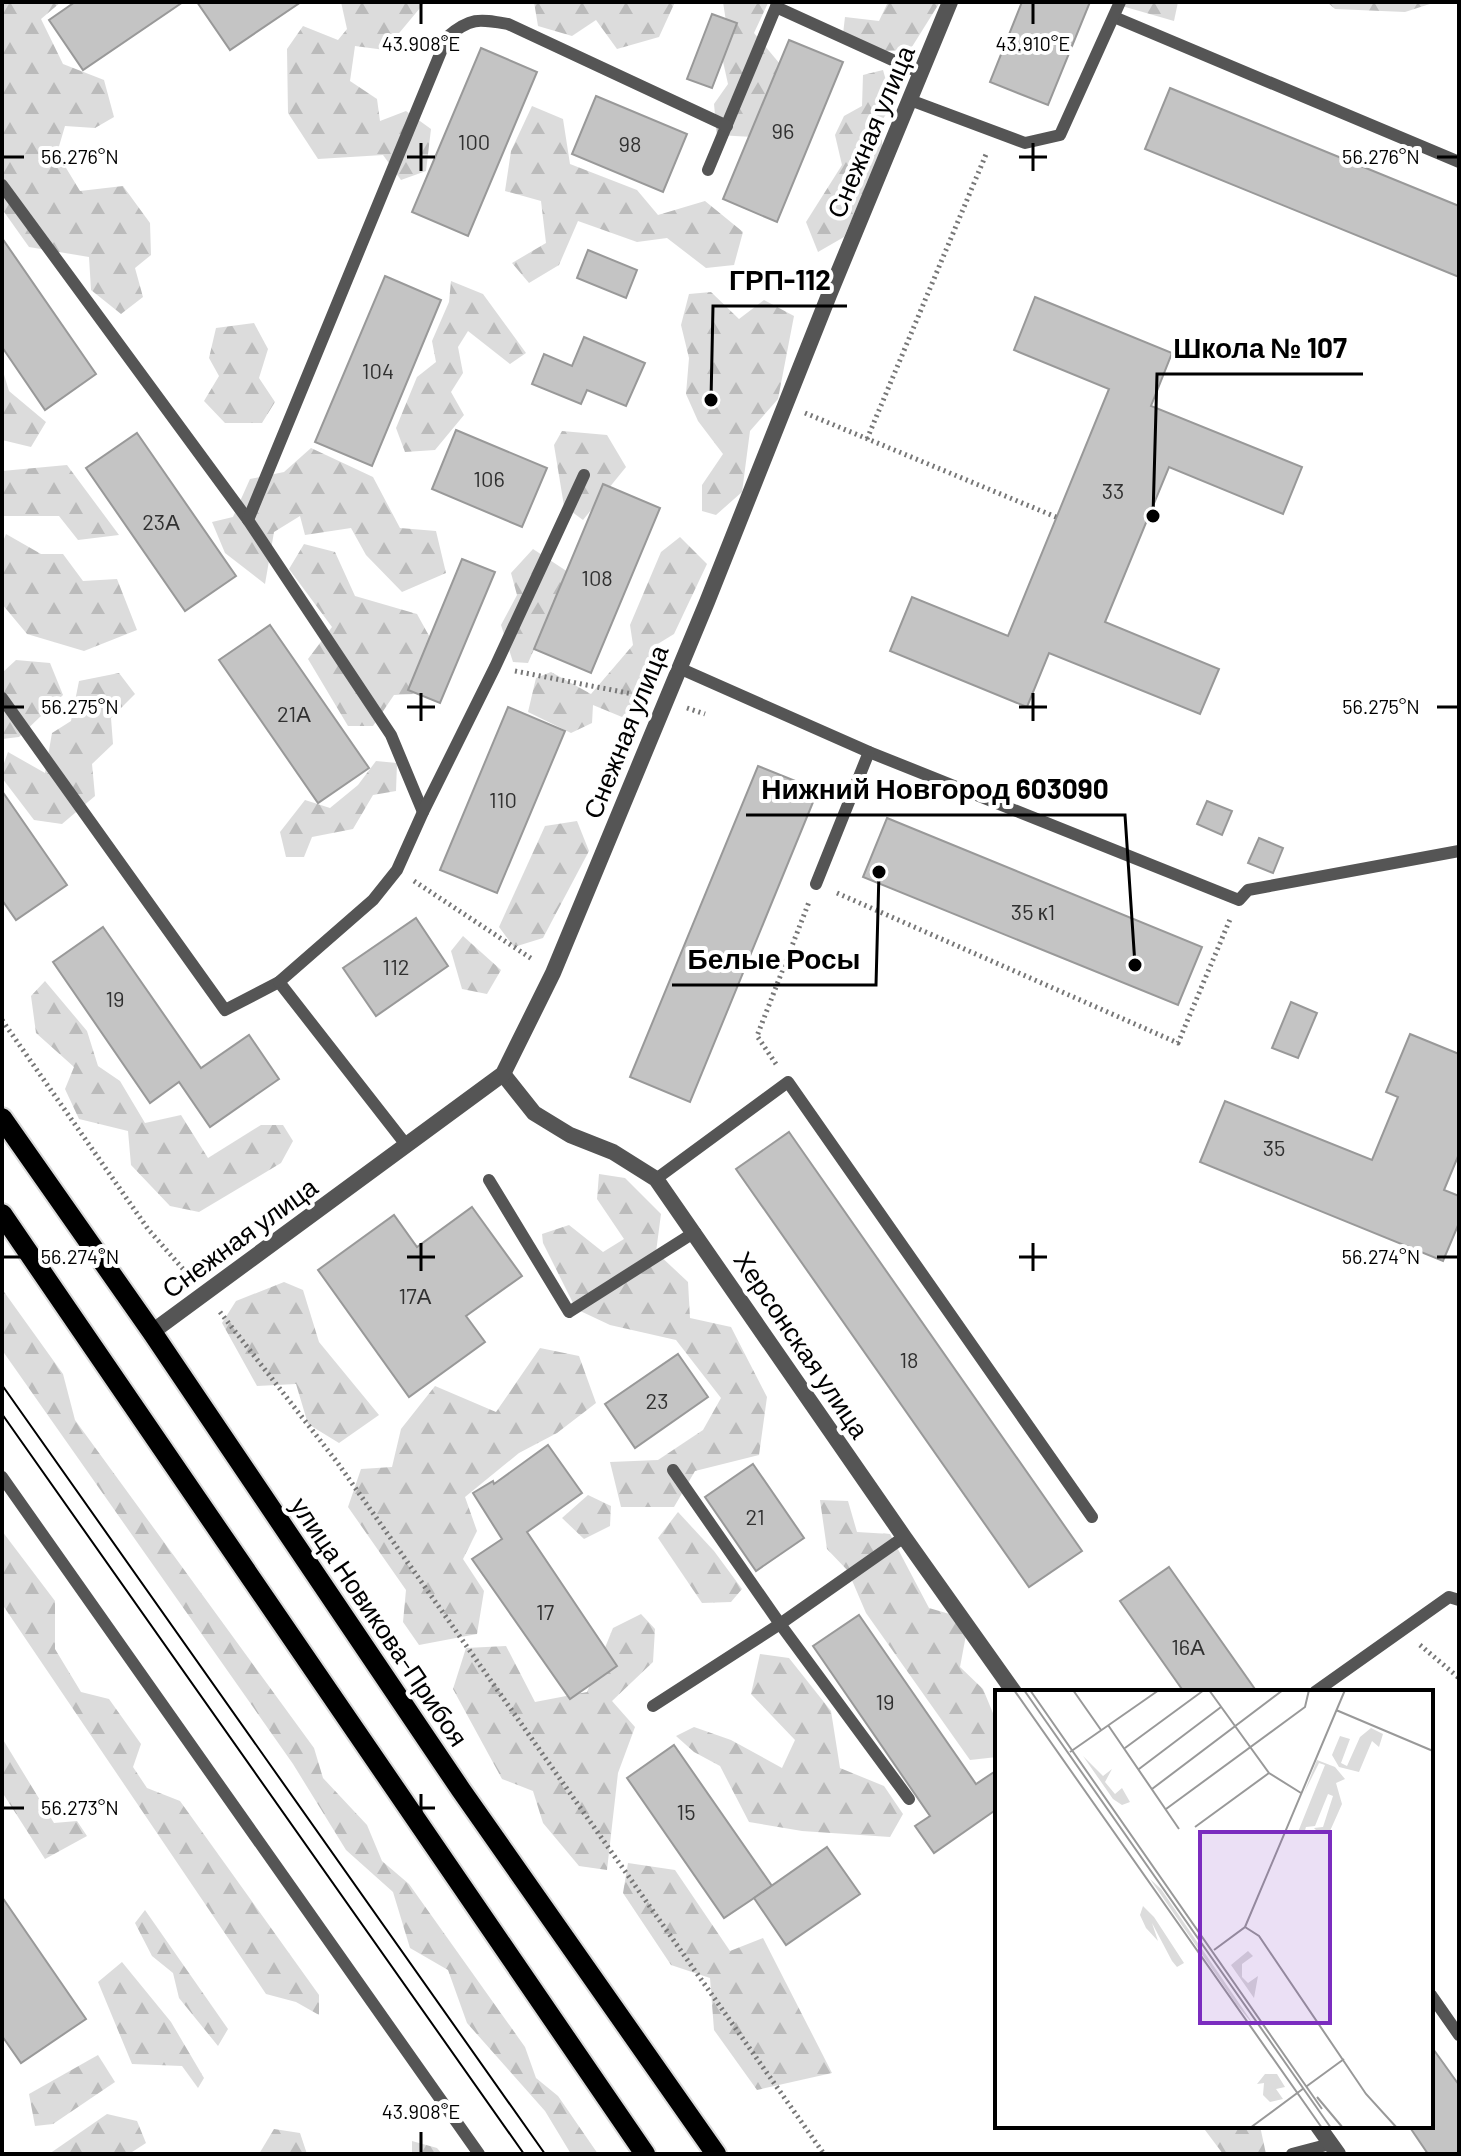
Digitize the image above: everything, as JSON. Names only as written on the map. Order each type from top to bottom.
[{"type":"main road","name":"улица Новикова-Прибоя","points":[[2,1118],[152,1332],[461,1790],[716,2154]]},
{"type":"main road","points":[[2,1214],[645,2154]]},
{"type":"street","name":"Снежная улица","points":[[152,1332],[503,1074],[553,973],[950,2]]},
{"type":"street","name":"Херсонская улица","points":[[503,1074],[534,1113],[570,1135],[613,1152],[656,1179],[1013,1690]]},
{"type":"street","points":[[1319,2128],[1334,2149]]},
{"type":"lane","points":[[910,100],[1025,143],[1060,135],[1120,2]]},
{"type":"lane","points":[[708,170],[777,5],[921,73]]},
{"type":"lane","points":[[1114,17],[1459,162]]},
{"type":"lane","points":[[248,520],[447,37],[454,31],[479,18],[508,24],[727,126]]},
{"type":"lane","points":[[2,185],[248,520],[391,735],[423,812]]},
{"type":"lane","points":[[2,698],[225,1010],[279,982],[373,900],[397,870],[584,475]]},
{"type":"lane","points":[[679,668],[869,752],[1239,900],[1248,890],[1459,851]]},
{"type":"lane","points":[[816,884],[869,752]]},
{"type":"lane","points":[[279,982],[407,1146]]},
{"type":"lane","points":[[656,1179],[788,1082],[1092,1517]]},
{"type":"lane","points":[[489,1180],[569,1312],[695,1232]]},
{"type":"lane","points":[[673,1470],[780,1624],[909,1799]]},
{"type":"lane","points":[[2,1477],[479,2154]]},
{"type":"lane","points":[[653,1706],[780,1624],[904,1537]]},
{"type":"lane","points":[[1318,1690],[1449,1597],[1459,1600]]},
{"type":"lane","points":[[1433,1998],[1459,2035]]},
{"type":"lane","points":[[1292,2154],[1334,2149]]},
{"type":"path","points":[[867,439],[996,132]]},
{"type":"path","points":[[786,405],[1056,517]]},
{"type":"path","points":[[495,667],[665,701],[705,714]]},
{"type":"path","points":[[397,870],[553,973]]},
{"type":"path","points":[[788,1082],[757,1036],[816,884],[1178,1043],[1239,900]]},
{"type":"path","points":[[2,1020],[148,1229],[205,1293],[337,1462],[824,2154]]},
{"type":"path","points":[[1402,1630],[1459,1678]]},
{"type":"green space","points":[[2,2],[61,2],[41,19],[63,64],[104,80],[114,117],[95,128],[65,126],[57,153],[80,191],[123,186],[150,223],[151,255],[135,268],[143,297],[121,314],[91,290],[89,257],[29,247],[2,209]]},
{"type":"green space","points":[[341,2],[425,2],[385,50],[355,46],[350,81],[377,99],[380,121],[406,111],[431,129],[426,171],[401,180],[383,155],[318,159],[288,113],[287,49],[303,26],[338,40],[347,29]]},
{"type":"green space","points":[[534,2],[675,2],[659,37],[617,49],[596,20],[572,36],[538,26]]},
{"type":"green space","points":[[723,2],[768,3],[754,33],[780,64],[753,137],[717,135],[714,104],[728,84],[720,48],[727,28]]},
{"type":"green space","points":[[888,2],[940,2],[910,50],[879,51],[843,34],[845,17],[879,21]]},
{"type":"green space","points":[[1108,2],[1178,2],[1174,21]]},
{"type":"green space","points":[[1327,2],[1436,2],[1405,12],[1335,9]]},
{"type":"green space","points":[[883,70],[893,105],[879,124],[883,148],[844,237],[818,252],[806,222],[842,165],[835,135],[844,116],[862,106],[863,75]]},
{"type":"green space","points":[[532,106],[563,119],[570,164],[637,190],[658,215],[705,201],[743,232],[734,265],[706,268],[667,238],[637,242],[578,221],[559,265],[529,283],[512,263],[546,243],[541,201],[505,191],[511,151]]},
{"type":"green space","points":[[451,281],[483,294],[526,353],[510,364],[468,331],[458,347],[463,373],[451,392],[464,415],[435,450],[405,452],[396,428],[417,377],[436,362],[432,341],[449,302]]},
{"type":"green space","points":[[711,292],[739,319],[764,300],[794,316],[778,399],[750,431],[742,492],[716,515],[702,511],[702,485],[723,454],[698,421],[686,394],[689,358],[681,325],[689,294]]},
{"type":"green space","points":[[254,323],[268,349],[259,378],[275,402],[262,423],[225,423],[204,401],[219,376],[209,358],[216,328]]},
{"type":"green space","points":[[2,368],[9,391],[46,422],[31,447],[2,440]]},
{"type":"green space","points":[[562,431],[607,435],[626,467],[583,520],[564,506],[554,445]]},
{"type":"green space","points":[[311,448],[373,477],[400,528],[436,531],[446,573],[402,592],[366,555],[351,528],[305,535],[300,516],[274,532],[265,584],[225,553],[212,522],[233,517],[250,479],[284,472]]},
{"type":"green space","points":[[67,465],[119,535],[78,540],[59,516],[2,516],[2,471]]},
{"type":"green space","points":[[6,534],[41,554],[63,554],[83,581],[117,579],[137,630],[84,651],[27,634],[2,604],[2,544]]},
{"type":"green space","points":[[680,537],[707,564],[674,634],[656,645],[663,667],[648,701],[622,717],[593,705],[592,723],[571,733],[528,712],[536,678],[551,672],[591,694],[633,645],[630,625],[661,552]]},
{"type":"green space","points":[[304,544],[335,552],[355,596],[417,614],[444,663],[435,693],[394,695],[373,726],[348,726],[308,659],[332,627],[289,569]]},
{"type":"green space","points":[[533,549],[568,572],[528,663],[513,662],[501,625],[517,595],[511,573]]},
{"type":"green space","points":[[16,660],[50,663],[63,695],[19,737],[2,739],[2,673]]},
{"type":"green space","points":[[119,673],[135,694],[111,718],[113,744],[92,764],[95,796],[62,824],[34,820],[2,778],[8,752],[45,773],[52,733],[71,721],[79,681]]},
{"type":"green space","points":[[376,761],[397,763],[396,791],[373,795],[353,829],[312,837],[304,857],[286,857],[280,832],[305,800],[330,808],[358,785]]},
{"type":"green space","points":[[577,821],[589,851],[543,938],[514,947],[499,927],[545,826]]},
{"type":"green space","points":[[463,936],[501,970],[487,994],[462,989],[451,951]]},
{"type":"green space","points":[[45,981],[87,1031],[98,1066],[120,1081],[145,1123],[181,1115],[208,1158],[261,1125],[283,1125],[293,1141],[281,1163],[199,1212],[170,1206],[131,1165],[128,1131],[79,1119],[65,1089],[74,1067],[36,1033],[31,996]]},
{"type":"green space","points":[[599,1174],[625,1178],[661,1214],[656,1252],[688,1282],[690,1318],[731,1327],[767,1397],[759,1455],[695,1471],[674,1507],[621,1507],[610,1462],[658,1460],[703,1430],[721,1398],[676,1340],[610,1325],[576,1309],[543,1243],[542,1234],[569,1225],[603,1252],[624,1239],[597,1199]]},
{"type":"green space","points":[[284,1282],[303,1290],[319,1342],[379,1415],[339,1443],[308,1424],[296,1384],[257,1386],[222,1323],[236,1301]]},
{"type":"green space","points":[[2,1289],[63,1374],[75,1420],[314,1748],[323,1778],[367,1825],[382,1861],[409,1884],[525,2047],[536,2078],[558,2096],[598,2154],[571,2154],[545,2111],[467,2023],[448,1970],[410,1948],[393,1892],[346,1850],[293,1764],[2,1350]]},
{"type":"green space","points":[[540,1348],[579,1356],[596,1403],[557,1433],[519,1453],[465,1497],[477,1531],[463,1559],[484,1591],[477,1634],[419,1645],[403,1622],[406,1590],[348,1507],[361,1469],[392,1467],[401,1429],[435,1386],[496,1412]]},
{"type":"green space","points":[[588,1495],[611,1506],[610,1526],[584,1539],[562,1518]]},
{"type":"green space","points":[[820,1500],[848,1501],[857,1532],[890,1534],[929,1608],[953,1615],[966,1635],[960,1667],[983,1689],[995,1718],[995,1757],[970,1760],[866,1613],[848,1571],[827,1549]]},
{"type":"green space","points":[[678,1512],[714,1551],[742,1589],[731,1602],[702,1603],[658,1538]]},
{"type":"green space","points":[[2,1531],[55,1601],[55,1649],[81,1692],[109,1699],[141,1744],[133,1767],[147,1788],[180,1801],[319,1995],[319,2015],[296,2002],[266,1994],[2,1604]]},
{"type":"green space","points":[[641,1614],[655,1629],[653,1662],[612,1701],[635,1727],[618,1773],[607,1870],[579,1866],[543,1823],[533,1791],[502,1779],[453,1689],[466,1648],[506,1646],[535,1702],[587,1692],[613,1628]]},
{"type":"green space","points":[[760,1654],[789,1658],[831,1711],[840,1768],[884,1786],[903,1814],[890,1837],[802,1831],[749,1822],[720,1766],[694,1752],[676,1736],[694,1727],[731,1740],[782,1768],[795,1740],[751,1694]]},
{"type":"green space","points":[[2,1738],[54,1823],[77,1821],[87,1836],[45,1859],[2,1792]]},
{"type":"green space","points":[[628,1863],[675,1870],[730,1951],[763,1938],[832,2073],[757,2090],[714,2030],[710,1978],[671,1965],[623,1893]]},
{"type":"green space","points":[[145,1910],[228,2029],[218,2046],[179,1998],[173,1973],[152,1956],[135,1923]]},
{"type":"green space","points":[[122,1962],[171,2022],[204,2078],[198,2088],[182,2066],[132,2064],[98,1982]]},
{"type":"green space","points":[[98,2055],[115,2082],[53,2124],[35,2126],[29,2094]]},
{"type":"green space","points":[[107,2114],[137,2121],[146,2143],[129,2154],[49,2154]]},
{"type":"green space","points":[[1204,2128],[1260,2128],[1266,2154],[1223,2154]]},
{"type":"green space","points":[[274,2129],[300,2133],[307,2154],[259,2154]]},
{"type":"green space","points":[[412,2141],[437,2148],[442,2154],[412,2154]]},
{"type":"building","points":[[75,2],[183,2],[83,70],[49,20]]},
{"type":"building","points":[[197,2],[301,2],[230,50]]},
{"type":"building","points":[[1022,2],[1090,2],[1048,105],[990,82]]},
{"type":"building","points":[[712,14],[737,23],[712,88],[687,79]]},
{"type":"building","points":[[789,40],[843,62],[777,222],[723,199]]},
{"type":"building","points":[[481,48],[537,72],[468,236],[412,212]]},
{"type":"building","points":[[1170,88],[1459,206],[1459,277],[1145,149]]},
{"type":"building","points":[[596,96],[687,134],[663,192],[572,154]]},
{"type":"building","points":[[2,238],[96,374],[45,410],[2,347]]},
{"type":"building","points":[[588,250],[637,270],[626,298],[577,278]]},
{"type":"building","points":[[385,276],[441,300],[372,466],[315,442]]},
{"type":"building","points":[[1035,297],[1172,353],[1151,406],[1302,467],[1283,514],[1169,467],[1105,622],[1219,669],[1200,714],[1049,653],[1027,707],[890,651],[912,597],[1008,636],[1109,389],[1014,350]]},
{"type":"building","points":[[584,337],[645,363],[626,406],[587,390],[581,404],[532,384],[544,354],[572,366]]},
{"type":"building","points":[[456,430],[547,468],[522,527],[432,489]]},
{"type":"building","points":[[137,433],[236,576],[185,611],[86,468]]},
{"type":"building","points":[[603,484],[660,508],[591,673],[534,649]]},
{"type":"building","points":[[462,559],[495,572],[440,703],[408,690]]},
{"type":"building","points":[[270,625],[369,768],[318,803],[219,660]]},
{"type":"building","points":[[508,707],[565,731],[497,893],[440,870]]},
{"type":"building","points":[[758,766],[818,790],[690,1102],[630,1077]]},
{"type":"building","points":[[2,791],[67,885],[16,920],[2,900]]},
{"type":"building","points":[[1207,801],[1232,811],[1222,835],[1197,824]]},
{"type":"building","points":[[887,818],[1202,947],[1178,1005],[863,877]]},
{"type":"building","points":[[1259,838],[1283,848],[1273,873],[1248,863]]},
{"type":"building","points":[[416,918],[448,966],[376,1016],[343,968]]},
{"type":"building","points":[[103,927],[201,1068],[249,1035],[279,1079],[210,1127],[179,1082],[150,1103],[53,962]]},
{"type":"building","points":[[1291,1002],[1317,1013],[1298,1058],[1272,1048]]},
{"type":"building","points":[[1410,1034],[1459,1054],[1459,1154],[1444,1190],[1459,1196],[1459,1223],[1443,1261],[1200,1162],[1225,1101],[1372,1160],[1398,1097],[1386,1092]]},
{"type":"building","points":[[789,1132],[1082,1551],[1029,1587],[736,1169]]},
{"type":"building","points":[[472,1207],[522,1276],[466,1316],[485,1342],[409,1397],[318,1270],[394,1215],[417,1247]]},
{"type":"building","points":[[678,1354],[708,1397],[635,1448],[605,1404]]},
{"type":"building","points":[[548,1445],[582,1493],[527,1532],[617,1666],[570,1699],[472,1559],[502,1539],[473,1493],[493,1481],[494,1484]]},
{"type":"building","points":[[753,1464],[804,1538],[756,1571],[705,1497]]},
{"type":"building","points":[[1169,1567],[1256,1690],[1183,1690],[1120,1601]]},
{"type":"building","points":[[859,1615],[976,1784],[995,1771],[995,1810],[934,1853],[915,1826],[930,1816],[813,1646]]},
{"type":"building","points":[[674,1745],[772,1886],[724,1918],[627,1778]]},
{"type":"building","points":[[827,1847],[860,1894],[786,1945],[754,1898]]},
{"type":"building","points":[[2,1897],[86,2019],[21,2063],[2,2036]]},
{"type":"building","points":[[1433,2049],[1459,2085],[1459,2154],[1428,2154],[1410,2128],[1433,2128]]},
{"type":"tram line","points":[[2,1385],[545,2154]]},
{"type":"tram line","points":[[2,1414],[524,2154]]},
{"type":"place","name":"ГРП-112","points":[[711,400]]},
{"type":"place","name":"Школа № 107","points":[[1153,516]]},
{"type":"place","name":"Белые Росы","points":[[879,872]]},
{"type":"place","name":"Нижний Новгород 603090","points":[[1135,965]]}]
